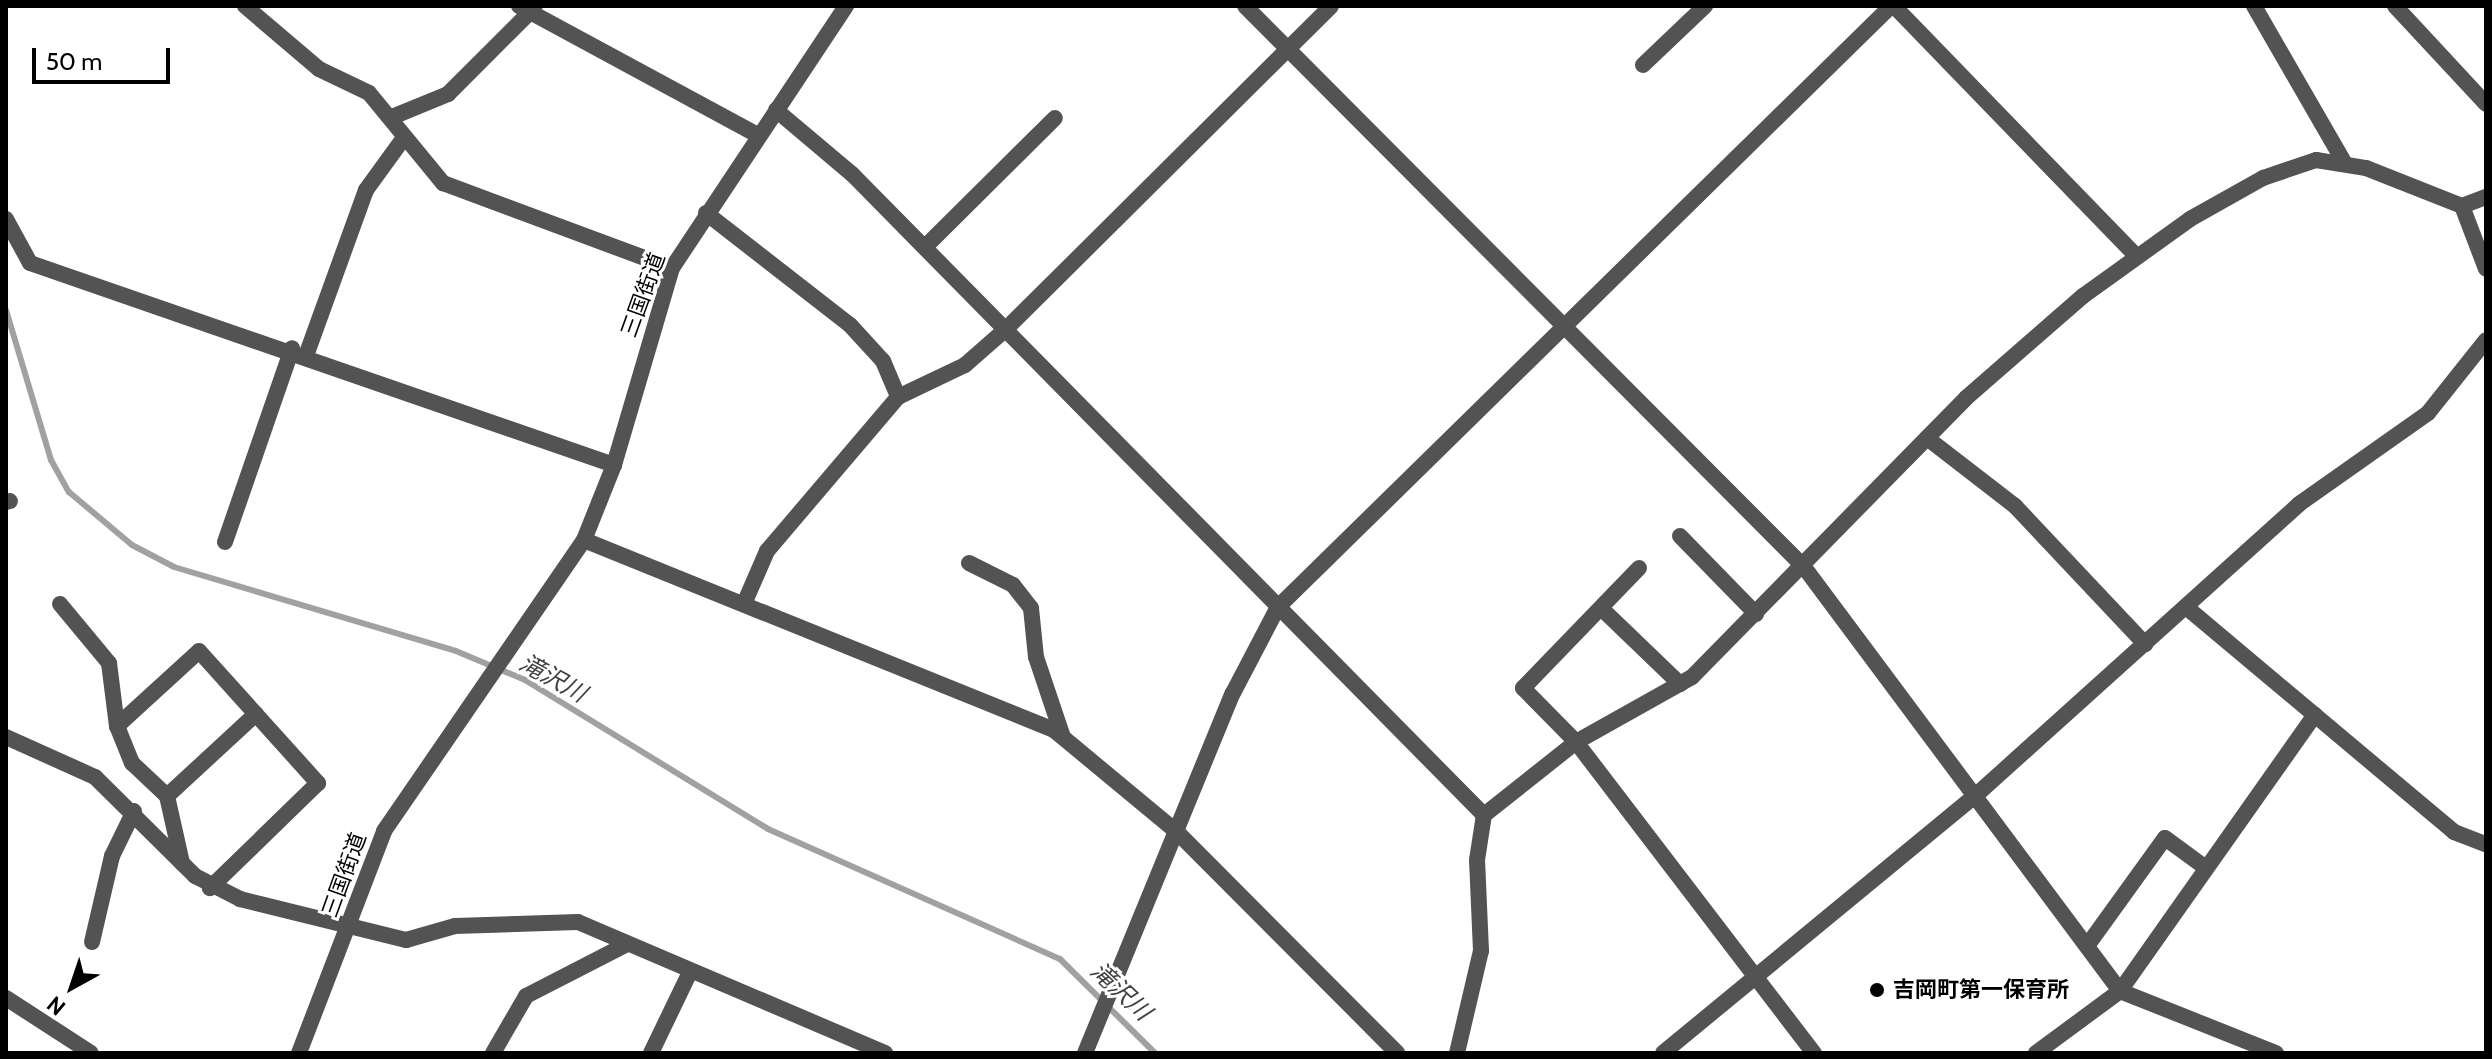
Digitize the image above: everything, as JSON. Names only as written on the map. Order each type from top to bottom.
[{"type":"street","points":[[245,6],[392,117],[403,139],[443,183],[477,201],[672,268]]},
{"type":"street","name":"三国街道","points":[[299,1053],[384,831],[480,685],[531,624],[584,540],[614,465],[672,268],[846,6]]},
{"type":"street","points":[[1245,6],[1291,45],[1804,567],[2120,991],[2276,1053]]},
{"type":"street","points":[[744,604],[767,551],[898,397],[965,365],[1006,329],[1331,6]]},
{"type":"street","points":[[1643,65],[1705,6]]},
{"type":"street","points":[[1085,1053],[1233,693],[1278,607],[1564,321],[1892,6],[2137,257]]},
{"type":"street","points":[[2254,6],[2344,162]]},
{"type":"street","points":[[2395,6],[2486,104]]},
{"type":"street","points":[[392,117],[448,94],[528,9],[758,135]]},
{"type":"street","points":[[776,110],[925,247],[1484,815]]},
{"type":"street","points":[[925,247],[1055,118]]},
{"type":"street","points":[[225,542],[366,190],[403,139]]},
{"type":"street","points":[[1457,1053],[1481,951],[1477,860],[1484,815],[1576,742],[1680,684],[1804,567],[1927,438],[2025,346],[2137,257],[2263,178],[2316,160],[2344,162],[2462,206],[2486,197]]},
{"type":"street","points":[[2462,206],[2486,269]]},
{"type":"street","points":[[706,213],[850,325],[883,361],[898,397]]},
{"type":"street","points":[[6,219],[30,263],[300,351],[614,465]]},
{"type":"street","points":[[1663,1053],[1975,796],[2299,504],[2428,413],[2486,340]]},
{"type":"street","points":[[1927,438],[2015,506],[2145,644]]},
{"type":"street","points":[[1680,536],[1756,614]]},
{"type":"street","points":[[584,540],[1063,737],[1177,832],[1397,1053]]},
{"type":"street","points":[[969,563],[1013,585],[1031,608],[1036,657],[1063,737]]},
{"type":"street","points":[[1639,568],[1523,688],[1576,742],[1814,1053]]},
{"type":"street","points":[[60,604],[109,663],[117,726],[132,763],[167,796],[182,863]]},
{"type":"street","points":[[2186,607],[2454,832],[2486,844]]},
{"type":"street","points":[[1601,608],[1680,684]]},
{"type":"street","points":[[117,726],[199,651],[318,783],[210,888]]},
{"type":"street","points":[[167,796],[256,714]]},
{"type":"street","points":[[2036,1053],[2120,991],[2315,715]]},
{"type":"street","points":[[6,737],[95,777],[134,811],[210,888],[406,940],[455,926],[578,922],[885,1053]]},
{"type":"street","points":[[92,942],[112,856],[134,811]]},
{"type":"street","points":[[2087,946],[2165,838],[2206,868]]},
{"type":"street","points":[[493,1053],[526,996],[627,944]]},
{"type":"street","points":[[651,1053],[690,972]]},
{"type":"street","points":[[6,998],[91,1053]]},
{"type":"waterway","name":"滝沢川","points":[[6,310],[51,460],[69,492],[132,545],[174,567],[456,651],[525,680],[768,829],[1060,959],[1155,1053]]},
{"type":"place","name":"吉岡町第一保育所","points":[[1877,990]]}]
